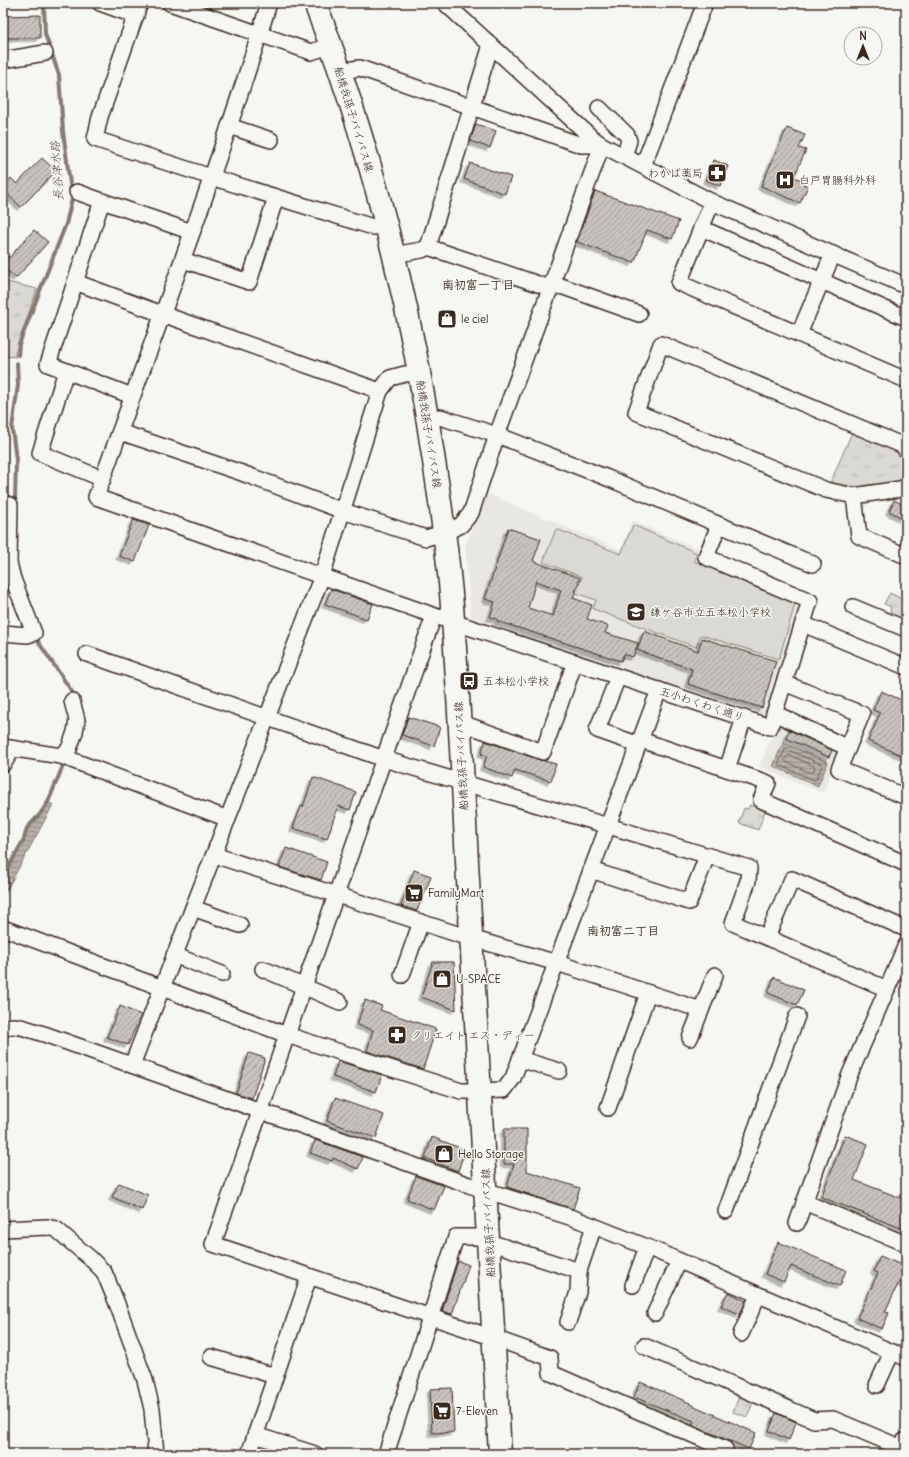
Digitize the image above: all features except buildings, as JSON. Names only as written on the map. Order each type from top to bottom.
[{"type":"street","points":[[100,3],[138,10],[100,117],[96,139],[211,178],[373,228],[385,224]]},
{"type":"street","points":[[170,3],[311,52],[330,46]]},
{"type":"street","points":[[66,371],[40,453],[103,479],[132,396],[183,260],[269,3]]},
{"type":"street","name":"船橋我孫子バイパス線","points":[[315,3],[340,71],[364,148],[393,254],[420,372],[444,533],[453,622],[500,1454]]},
{"type":"street","points":[[445,3],[591,137],[602,145],[712,202],[906,286]]},
{"type":"street","points":[[644,166],[705,3]]},
{"type":"street","points":[[428,247],[491,45]]},
{"type":"street","points":[[3,60],[46,53]]},
{"type":"street","points":[[340,71],[360,68],[581,145],[602,145]]},
{"type":"street","points":[[599,108],[628,135],[629,141],[624,156]]},
{"type":"street","points":[[229,126],[271,140]]},
{"type":"street","points":[[120,432],[242,473],[343,511],[426,538],[444,533],[461,525],[471,513],[497,435],[602,145]]},
{"type":"street","points":[[77,192],[192,232]]},
{"type":"street","points":[[183,260],[249,282],[276,197]]},
{"type":"street","points":[[102,201],[48,364],[132,396]]},
{"type":"street","points":[[712,202],[679,283],[906,380]]},
{"type":"street","points":[[701,228],[906,318]]},
{"type":"street","points":[[393,254],[422,250],[428,247],[550,288],[561,286],[639,314]]},
{"type":"street","points":[[799,334],[834,254]]},
{"type":"street","points":[[76,282],[380,392]]},
{"type":"street","points":[[906,451],[904,446],[661,344],[636,412],[826,490],[854,496],[906,488]]},
{"type":"street","points":[[132,1065],[322,576],[380,392],[390,378],[420,372]]},
{"type":"street","points":[[428,419],[440,417],[497,435],[719,524],[813,564]]},
{"type":"street","name":"五小わくわく通り","points":[[103,479],[96,497],[453,622],[770,727],[774,713]]},
{"type":"street","points":[[854,496],[859,536],[906,556]]},
{"type":"street","points":[[3,503],[10,505],[8,563],[13,580],[34,633],[27,635],[3,633]]},
{"type":"street","points":[[719,524],[706,557],[810,601],[774,713],[848,748]]},
{"type":"street","points":[[853,607],[906,629]]},
{"type":"street","points":[[431,624],[213,1244],[550,1358],[551,1373],[725,1449]]},
{"type":"street","points":[[803,624],[906,667]]},
{"type":"street","points":[[87,654],[384,759],[749,868],[748,881],[733,922],[887,989]]},
{"type":"street","points":[[459,722],[543,752],[575,662]]},
{"type":"street","points":[[618,677],[597,730],[634,744],[641,740],[768,783],[761,800],[906,864]]},
{"type":"street","points":[[784,683],[862,714],[839,769],[906,798]]},
{"type":"street","points":[[3,928],[287,1035],[461,1090],[504,1090],[513,1078],[659,690]]},
{"type":"street","points":[[61,756],[69,749],[75,732],[77,720],[72,701]]},
{"type":"street","points":[[727,769],[744,718]]},
{"type":"street","points":[[3,764],[8,748],[61,756],[228,820]]},
{"type":"street","points":[[214,855],[701,1010]]},
{"type":"street","points":[[591,870],[689,902],[707,856]]},
{"type":"street","points":[[767,937],[792,879],[906,929]]},
{"type":"street","points":[[193,908],[240,925]]},
{"type":"street","points":[[402,975],[421,922]]},
{"type":"street","points":[[796,1223],[850,1074],[906,945]]},
{"type":"street","points":[[174,955],[222,974]]},
{"type":"street","points":[[263,969],[340,1002]]},
{"type":"street","points":[[690,1038],[716,975]]},
{"type":"street","points":[[608,1108],[648,993]]},
{"type":"street","points":[[726,1211],[797,1016]]},
{"type":"street","points":[[3,1030],[7,1027],[20,1027],[132,1065],[260,1112],[486,1191],[576,1219],[647,1247],[906,1358]]},
{"type":"street","points":[[520,1059],[559,1071]]},
{"type":"street","points":[[804,1202],[906,1244]]},
{"type":"street","points":[[568,1322],[578,1292],[579,1271],[594,1226]]},
{"type":"street","points":[[3,1240],[8,1229],[47,1227],[56,1229],[104,1272],[145,1380],[152,1409],[156,1454]]},
{"type":"street","points":[[386,1454],[456,1238],[488,1240],[579,1271]]},
{"type":"street","points":[[633,1285],[647,1247]]},
{"type":"street","points":[[655,1313],[679,1261]]},
{"type":"street","points":[[249,1454],[309,1277]]},
{"type":"street","points":[[741,1334],[758,1294]]},
{"type":"street","points":[[644,1346],[814,1420],[833,1419],[904,1449]]},
{"type":"street","points":[[877,1385],[892,1352]]},
{"type":"street","points":[[211,1357],[275,1376]]},
{"type":"street","points":[[255,1435],[299,1452],[315,1454]]},
{"type":"shaded area","name":"鎌ケ谷市立五本松小学校","points":[[486,493],[621,550],[632,521],[704,551],[803,601],[768,720],[471,618],[465,546]]},
{"type":"shaded area","points":[[778,722],[842,748],[823,793],[759,767]]},
{"type":"green space","points":[[3,281],[37,289],[15,353],[16,357],[3,356]]},
{"type":"green space","points":[[853,430],[894,446],[899,450],[904,461],[906,482],[856,490],[829,486]]},
{"type":"green space","points":[[633,525],[697,553],[694,561],[795,604],[779,659],[701,635],[696,647],[593,609],[596,600],[576,593],[582,577],[543,562],[556,529],[621,554]]},
{"type":"green space","points":[[890,593],[906,601],[906,613],[903,620],[892,615],[890,610],[891,607],[884,604]]},
{"type":"green space","points":[[750,805],[765,811],[758,830],[739,823],[744,808],[748,809]]},
{"type":"green space","points":[[740,1394],[754,1400],[747,1417],[733,1412]]},
{"type":"water","points":[[783,743],[828,762],[818,786],[773,766]]},
{"type":"water","points":[[48,802],[53,805],[3,897],[3,874],[8,868],[24,839],[27,828],[40,814]]},
{"type":"waterway","name":"長谷津水路","points":[[18,355],[19,344],[66,224],[72,199],[63,131],[59,75],[45,34],[44,3]]},
{"type":"waterway","name":"長谷津水路","points":[[15,500],[16,460],[12,428],[18,385],[17,363]]},
{"type":"waterway","name":"長谷津水路","points":[[37,640],[75,696]]},
{"type":"waterway","name":"長谷津水路","points":[[3,874],[8,868],[24,839],[27,828],[40,814],[48,802],[65,761]]},
{"type":"place","name":"わかば薬局","points":[[717,173]]},
{"type":"place","name":"白戸胃腸科外科","points":[[785,180]]},
{"type":"place","name":"le ciel","points":[[447,319]]},
{"type":"place","name":"鎌ケ谷市立五本松小学校","points":[[636,612]]},
{"type":"place","name":"五本松小学校","points":[[469,681]]},
{"type":"place","name":"FamilyMart","points":[[414,893]]},
{"type":"place","name":"U-SPACE","points":[[442,979]]},
{"type":"place","name":"クリエイト エス・ディー","points":[[397,1035]]},
{"type":"place","name":"Hello Storage","points":[[444,1154]]},
{"type":"place","name":"7-Eleven","points":[[442,1411]]},
{"type":"district","name":"南初富一丁目","points":[[478,285]]},
{"type":"district","name":"南初富二丁目","points":[[623,931]]}]
